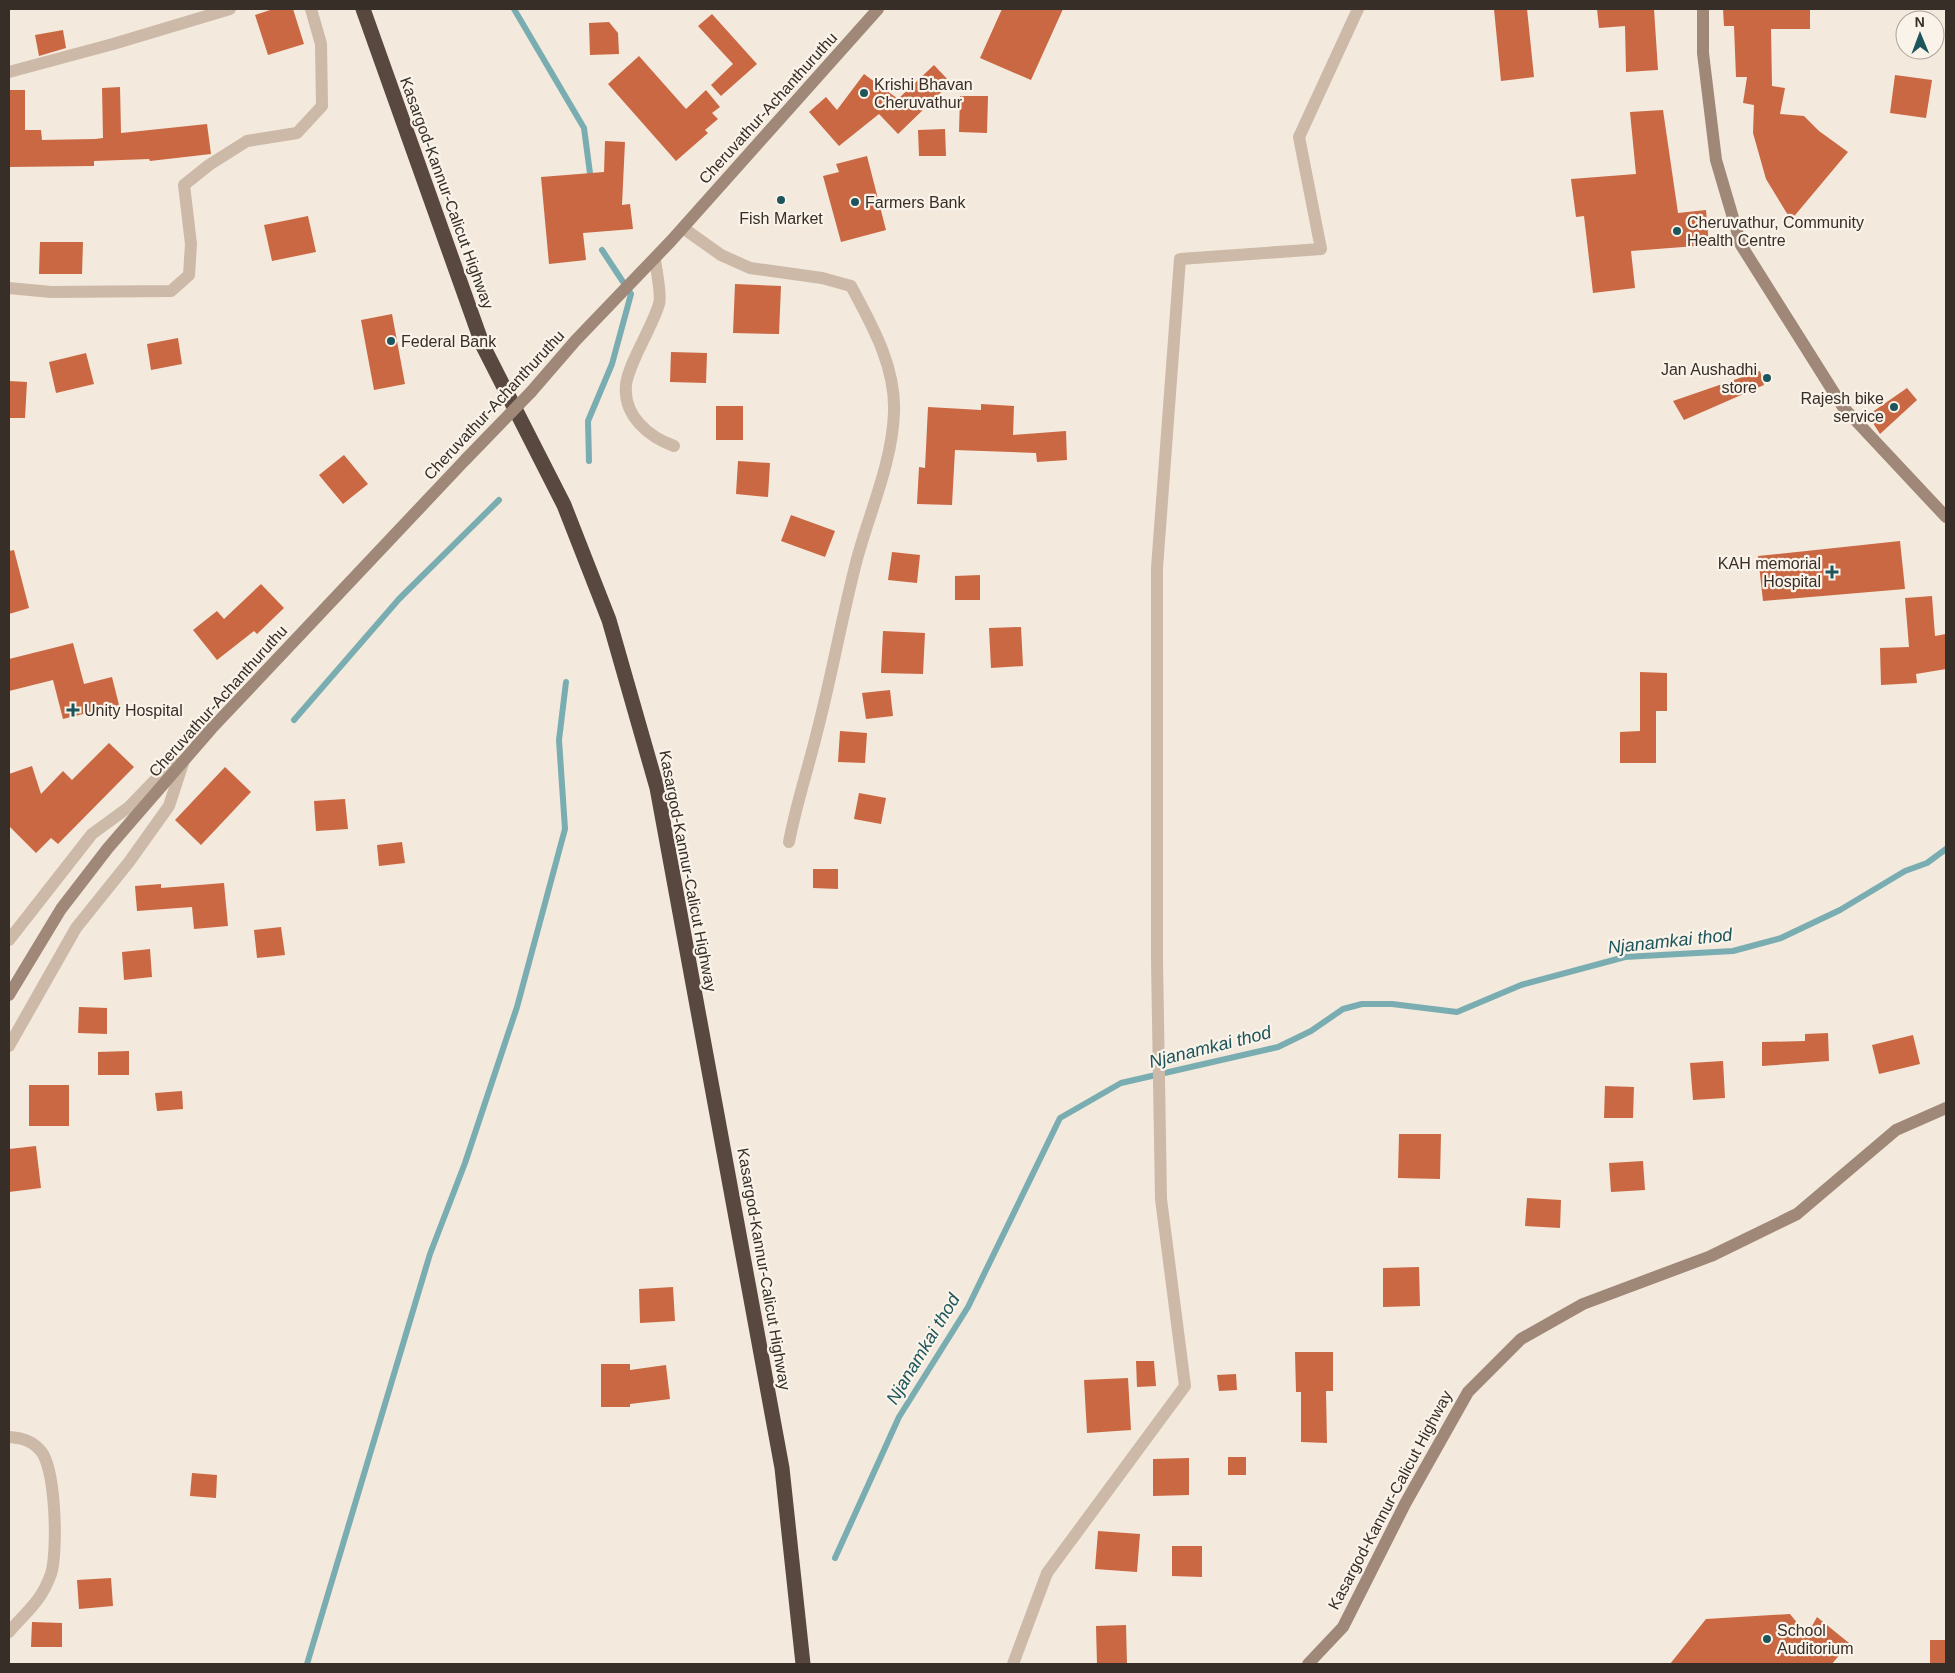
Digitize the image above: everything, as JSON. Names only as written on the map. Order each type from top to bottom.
[{"type":"highway","name":"Kasargod-Kannur-Calicut Highway","points":[[363,9],[483,346],[564,506],[609,620],[657,788],[782,1468],[803,1664]]},
{"type":"main road","name":"Cheruvathur-Achanthuruthu","points":[[9,995],[61,909],[108,848],[184,760],[531,392],[576,340],[618,298],[878,9]]},
{"type":"main road","points":[[1703,9],[1703,53],[1716,160],[1741,245],[1843,407],[1946,517]]},
{"type":"main road","name":"Kasargod-Kannur-Calicut Highway","points":[[1308,1664],[1343,1627],[1405,1504],[1468,1392],[1521,1339],[1583,1304],[1711,1256],[1797,1214],[1896,1130],[1946,1108]]},
{"type":"street","points":[[9,72],[113,44],[230,9]]},
{"type":"street","points":[[9,288],[51,292],[171,291],[189,276],[190,244],[184,185],[208,165],[247,141],[297,133],[322,106],[321,44],[311,9]]},
{"type":"street","points":[[1013,1664],[1047,1573],[1185,1386],[1161,1199],[1157,960],[1157,568],[1180,258],[1321,249],[1299,137],[1358,9]]},
{"type":"street","points":[[682,228],[720,256],[750,268],[822,278],[851,286],[880,343],[891,379],[894,413],[887,459],[858,559],[817,732],[798,798],[789,842]]},
{"type":"street","points":[[652,261],[660,301],[626,385],[628,406],[638,423],[654,439],[674,446]]},
{"type":"street","points":[[9,940],[92,834],[129,807],[160,775],[184,760]]},
{"type":"street","points":[[9,1046],[76,928],[129,862],[169,806],[184,760]]},
{"type":"street","points":[[9,1437],[23,1438],[41,1450],[51,1474],[55,1525],[52,1572],[42,1594],[31,1611],[9,1632]]},
{"type":"building","points":[[273,9],[293,9],[304,44],[268,55],[255,15]]},
{"type":"building","points":[[1002,9],[1063,9],[1031,80],[980,58]]},
{"type":"building","points":[[1494,9],[1527,9],[1534,77],[1501,81]]},
{"type":"building","points":[[1597,9],[1654,9],[1658,70],[1626,72],[1625,26],[1599,28]]},
{"type":"building","points":[[1723,9],[1810,9],[1810,29],[1771,29],[1772,86],[1785,88],[1780,114],[1804,116],[1819,131],[1848,152],[1791,220],[1766,179],[1753,133],[1754,105],[1743,103],[1747,77],[1736,77],[1734,26],[1724,26]]},
{"type":"building","points":[[712,14],[757,64],[721,96],[711,85],[733,64],[698,26]]},
{"type":"building","points":[[609,22],[618,33],[619,54],[590,55],[589,23]]},
{"type":"building","points":[[63,30],[66,48],[39,56],[35,35]]},
{"type":"building","points":[[639,56],[686,109],[706,90],[720,107],[712,113],[718,119],[705,130],[708,133],[676,161],[608,84]]},
{"type":"building","points":[[934,65],[951,83],[898,134],[879,114],[839,146],[809,112],[826,97],[837,110],[864,74],[898,99]]},
{"type":"building","points":[[1895,75],[1932,80],[1926,118],[1890,113]]},
{"type":"building","points":[[120,87],[121,133],[207,124],[211,154],[150,161],[149,159],[94,161],[94,166],[9,167],[9,90],[25,90],[25,130],[41,130],[42,140],[95,139],[103,138],[102,88]]},
{"type":"building","points":[[960,96],[988,96],[987,133],[959,132]]},
{"type":"building","points":[[1663,110],[1678,213],[1706,210],[1709,245],[1631,251],[1635,288],[1593,293],[1584,216],[1576,217],[1571,179],[1636,174],[1630,112]]},
{"type":"building","points":[[945,129],[946,156],[919,156],[918,130]]},
{"type":"building","points":[[605,141],[625,142],[622,205],[630,204],[633,229],[583,233],[586,260],[549,264],[541,177],[604,172]]},
{"type":"building","name":"Farmers Bank","points":[[867,156],[886,230],[841,242],[823,176],[839,172],[836,164]]},
{"type":"building","points":[[308,216],[316,252],[272,261],[264,225]]},
{"type":"building","points":[[40,242],[83,242],[82,274],[39,274]]},
{"type":"building","points":[[735,284],[781,286],[779,334],[733,333]]},
{"type":"building","points":[[392,314],[405,384],[374,390],[361,320]]},
{"type":"building","points":[[178,338],[182,364],[151,370],[147,344]]},
{"type":"building","points":[[671,352],[707,353],[706,383],[670,382]]},
{"type":"building","points":[[86,353],[94,384],[56,393],[49,362]]},
{"type":"building","points":[[1760,371],[1764,385],[1684,420],[1673,401]]},
{"type":"building","points":[[9,381],[27,382],[25,418],[9,418]]},
{"type":"building","name":"Rajesh bike service","points":[[1907,388],[1917,400],[1880,434],[1868,415]]},
{"type":"building","points":[[981,404],[1014,406],[1013,435],[1066,431],[1067,460],[1037,462],[1036,453],[955,450],[952,505],[917,504],[919,467],[925,468],[928,407],[981,410]]},
{"type":"building","points":[[716,406],[743,406],[743,440],[716,440]]},
{"type":"building","points":[[344,455],[368,484],[343,504],[319,475]]},
{"type":"building","points":[[738,461],[770,463],[768,497],[736,494]]},
{"type":"building","points":[[791,515],[835,531],[825,557],[781,541]]},
{"type":"building","name":"KAH memorial Hospital","points":[[1900,541],[1905,589],[1763,601],[1758,556]]},
{"type":"building","points":[[14,550],[29,608],[9,614],[9,551]]},
{"type":"building","points":[[892,552],[920,555],[917,583],[888,580]]},
{"type":"building","points":[[980,575],[980,600],[955,600],[955,576]]},
{"type":"building","points":[[261,584],[284,608],[257,634],[254,631],[217,660],[193,630],[217,611],[224,619]]},
{"type":"building","points":[[1932,596],[1935,636],[1946,634],[1946,669],[1916,674],[1917,683],[1881,685],[1880,648],[1909,647],[1905,598]]},
{"type":"building","points":[[1021,627],[1023,666],[991,668],[989,628]]},
{"type":"building","points":[[883,631],[925,633],[923,674],[881,673]]},
{"type":"building","name":"Unity Hospital","points":[[73,643],[84,684],[112,677],[119,705],[63,719],[53,680],[9,691],[9,659]]},
{"type":"building","points":[[1640,672],[1667,673],[1667,711],[1656,711],[1656,763],[1620,763],[1620,732],[1640,731]]},
{"type":"building","points":[[890,690],[893,716],[866,719],[862,693]]},
{"type":"building","points":[[840,731],[867,733],[865,763],[838,762]]},
{"type":"building","points":[[109,743],[134,767],[58,844],[51,838],[36,853],[9,826],[9,774],[32,766],[41,794],[63,771],[72,780]]},
{"type":"building","points":[[225,767],[251,792],[201,845],[175,820]]},
{"type":"building","points":[[859,793],[886,798],[881,824],[854,819]]},
{"type":"building","points":[[345,799],[348,829],[316,831],[314,801]]},
{"type":"building","points":[[402,842],[405,863],[379,866],[377,845]]},
{"type":"building","points":[[813,869],[838,869],[838,889],[813,888]]},
{"type":"building","points":[[224,883],[228,926],[194,929],[192,907],[137,911],[135,886],[161,884],[161,888]]},
{"type":"building","points":[[281,927],[285,955],[257,958],[254,930]]},
{"type":"building","points":[[150,949],[152,977],[124,980],[122,952]]},
{"type":"building","points":[[79,1007],[107,1008],[107,1034],[78,1033]]},
{"type":"building","points":[[1828,1033],[1829,1061],[1762,1066],[1762,1042],[1805,1041],[1805,1034]]},
{"type":"building","points":[[1913,1035],[1920,1064],[1879,1074],[1872,1045]]},
{"type":"building","points":[[129,1051],[129,1075],[98,1075],[98,1052]]},
{"type":"building","points":[[1723,1061],[1725,1098],[1693,1100],[1690,1063]]},
{"type":"building","points":[[29,1085],[69,1085],[69,1126],[29,1126]]},
{"type":"building","points":[[1605,1086],[1634,1087],[1633,1118],[1604,1118]]},
{"type":"building","points":[[182,1091],[183,1109],[157,1111],[155,1093]]},
{"type":"building","points":[[1399,1134],[1441,1134],[1440,1179],[1398,1178]]},
{"type":"building","points":[[36,1146],[41,1188],[9,1192],[9,1149]]},
{"type":"building","points":[[1643,1161],[1645,1190],[1611,1192],[1609,1163]]},
{"type":"building","points":[[1527,1198],[1561,1200],[1560,1228],[1525,1226]]},
{"type":"building","points":[[1419,1267],[1420,1306],[1383,1307],[1383,1268]]},
{"type":"building","points":[[673,1287],[675,1321],[640,1323],[639,1289]]},
{"type":"building","points":[[1295,1352],[1333,1352],[1333,1391],[1326,1391],[1327,1443],[1301,1442],[1301,1392],[1296,1392]]},
{"type":"building","points":[[1136,1361],[1154,1361],[1156,1386],[1137,1387]]},
{"type":"building","points":[[601,1364],[630,1364],[630,1370],[666,1365],[670,1399],[630,1404],[630,1407],[601,1407]]},
{"type":"building","points":[[1236,1374],[1237,1390],[1219,1391],[1217,1375]]},
{"type":"building","points":[[1128,1378],[1131,1430],[1087,1433],[1084,1380]]},
{"type":"building","points":[[1228,1457],[1246,1457],[1246,1475],[1228,1475]]},
{"type":"building","points":[[1189,1458],[1189,1495],[1153,1496],[1153,1459]]},
{"type":"building","points":[[192,1473],[217,1475],[216,1498],[190,1496]]},
{"type":"building","points":[[1098,1531],[1140,1534],[1137,1572],[1095,1569]]},
{"type":"building","points":[[1172,1546],[1202,1546],[1202,1577],[1172,1576]]},
{"type":"building","points":[[111,1578],[113,1606],[79,1609],[77,1580]]},
{"type":"building","name":"School Auditorium","points":[[1790,1614],[1807,1635],[1817,1617],[1849,1643],[1832,1664],[1670,1664],[1706,1619]]},
{"type":"building","points":[[32,1622],[62,1623],[62,1647],[31,1647]]},
{"type":"building","points":[[1126,1625],[1127,1664],[1097,1664],[1096,1626]]},
{"type":"building","points":[[1930,1640],[1946,1640],[1946,1664],[1930,1664]]},
{"type":"waterway","points":[[514,9],[584,128],[591,181]]},
{"type":"waterway","points":[[589,461],[588,421],[612,364],[631,294],[602,250]]},
{"type":"waterway","points":[[294,720],[399,599],[499,500]]},
{"type":"waterway","points":[[307,1664],[430,1254],[465,1163],[517,1007],[565,829],[559,740],[566,682]]},
{"type":"waterway","name":"Njanamkai thod","points":[[835,1558],[899,1417],[968,1307],[1060,1118],[1121,1083],[1278,1047],[1311,1031],[1343,1009],[1362,1004],[1392,1004],[1457,1012],[1521,985],[1625,957],[1733,951],[1781,938],[1840,910],[1905,871],[1927,863],[1946,849]]},
{"type":"place","name":"Krishi Bhavan Cheruvathur","points":[[864,93]]},
{"type":"place","name":"Fish Market","points":[[781,200]]},
{"type":"place","name":"Farmers Bank","points":[[855,202]]},
{"type":"place","name":"Cheruvathur, Community Health Centre","points":[[1677,231]]},
{"type":"place","name":"Federal Bank","points":[[391,341]]},
{"type":"place","name":"Jan Aushadhi store","points":[[1767,378]]},
{"type":"place","name":"Rajesh bike service","points":[[1894,407]]},
{"type":"place","name":"KAH memorial Hospital","points":[[1832,572]]},
{"type":"place","name":"Unity Hospital","points":[[73,710]]},
{"type":"place","name":"School Auditorium","points":[[1767,1639]]}]
